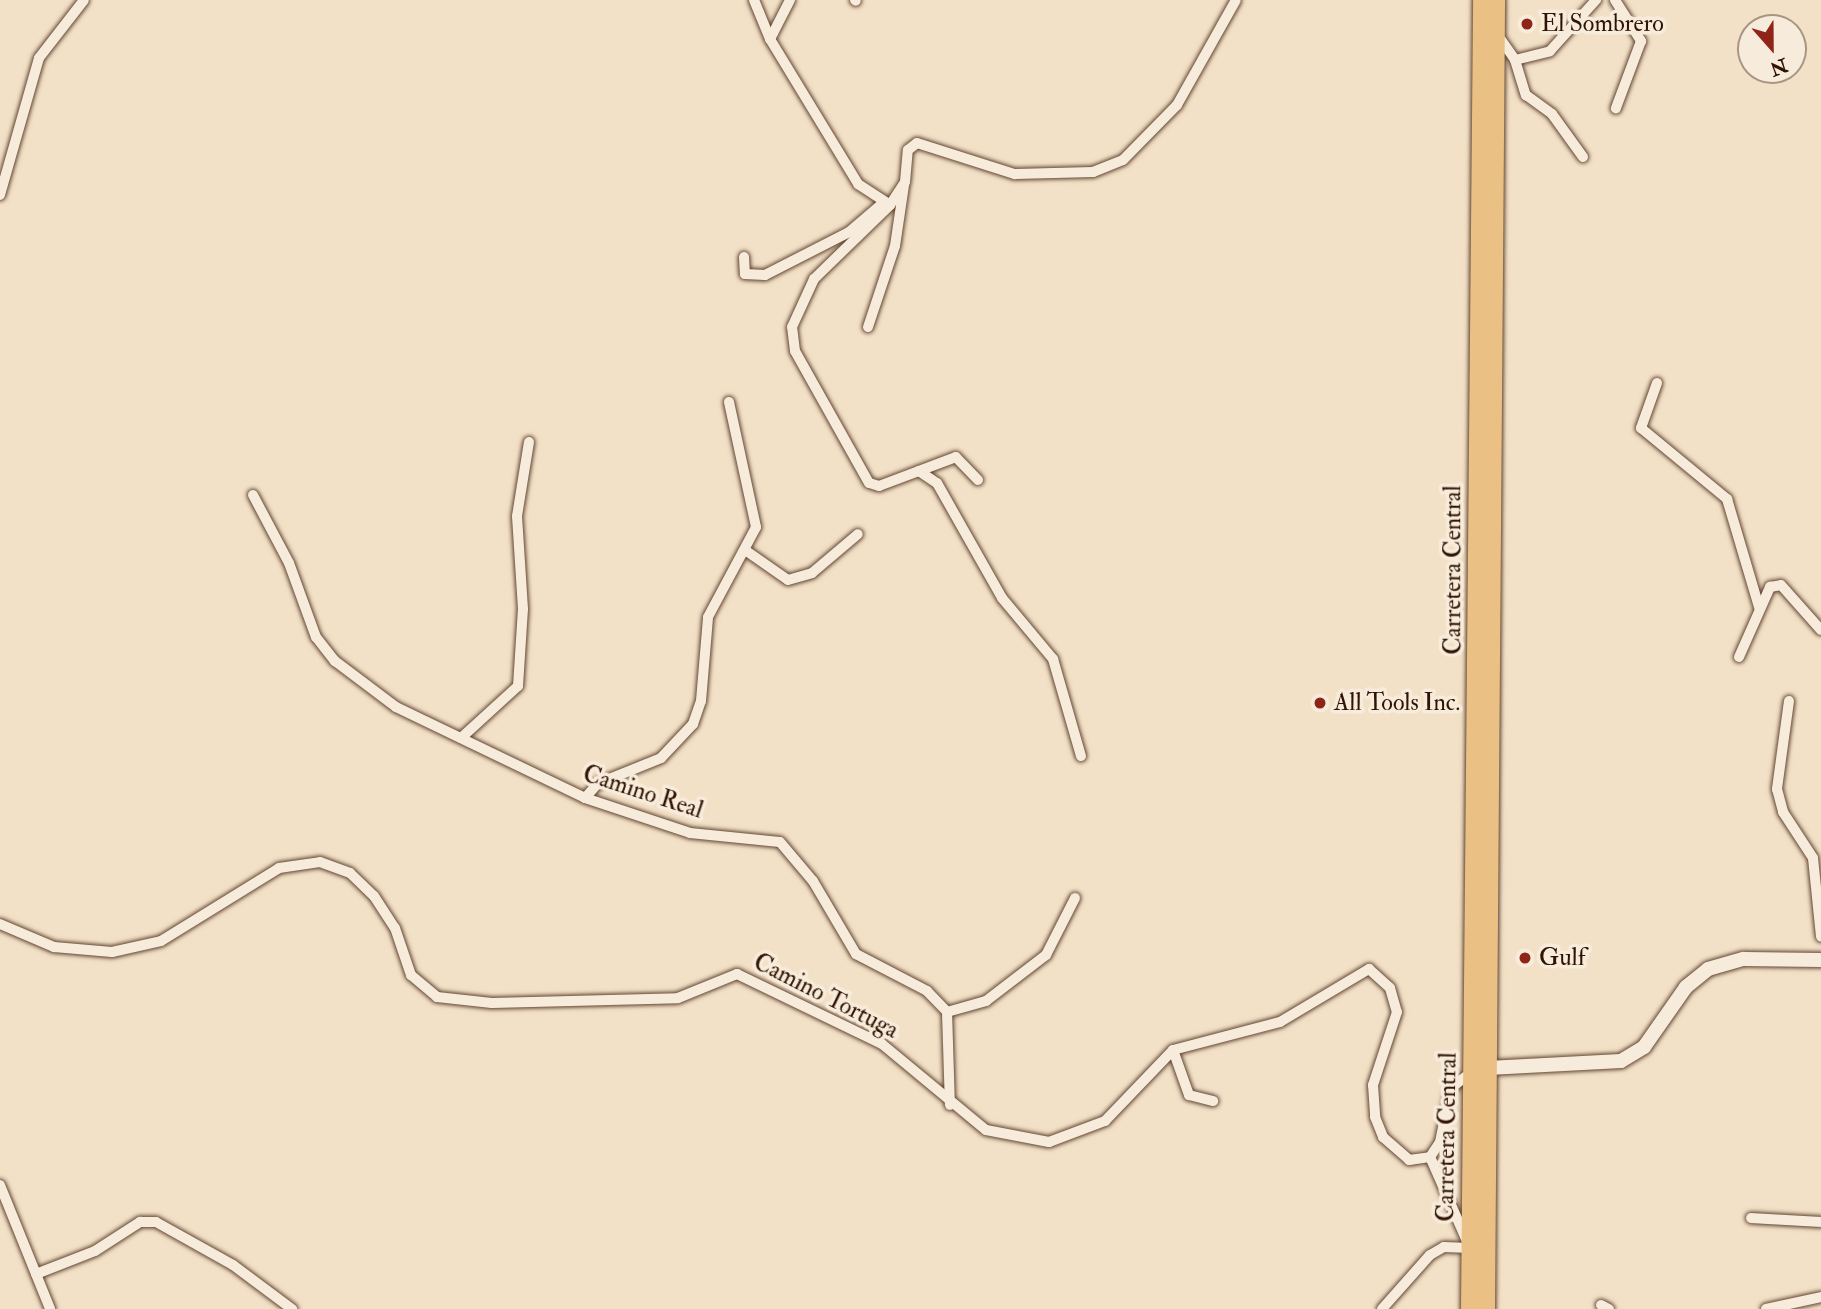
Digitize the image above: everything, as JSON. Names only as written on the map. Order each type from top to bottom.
[{"type":"highway","name":"Carretera Central","points":[[1482,0],[1480,1069],[1486,1309]]},
{"type":"highway","name":"Carretera Central","points":[[1470,1309],[1470,1248],[1480,1069],[1496,0]]},
{"type":"street","points":[[0,195],[39,58],[84,0]]},
{"type":"street","points":[[754,0],[770,38],[858,184],[887,204]]},
{"type":"street","points":[[770,38],[790,0]]},
{"type":"street","points":[[868,327],[895,246],[908,150],[918,143],[1015,174],[1093,172],[1123,160],[1177,105],[1236,0]]},
{"type":"street","points":[[1515,60],[1550,51],[1596,0]]},
{"type":"street","points":[[1615,0],[1641,41],[1616,108]]},
{"type":"street","points":[[1495,32],[1515,60],[1526,95],[1552,114],[1583,158]]},
{"type":"street","points":[[905,182],[814,279],[792,327],[795,351],[839,423],[856,464],[878,486],[956,457],[978,480]]},
{"type":"street","points":[[744,257],[744,274],[765,275],[849,232],[887,204]]},
{"type":"street","points":[[1657,383],[1641,428],[1727,499],[1759,607]]},
{"type":"street","points":[[585,798],[597,785],[661,758],[693,724],[701,701],[708,617],[756,527],[729,402]]},
{"type":"street","points":[[461,738],[518,686],[523,609],[517,516],[529,442]]},
{"type":"street","points":[[919,471],[937,483],[1002,598],[1053,659],[1080,756]]},
{"type":"street","name":"Camino Real","points":[[253,495],[316,637],[335,662],[396,707],[585,798],[690,833],[780,842],[813,881],[856,954],[927,991],[947,1012]]},
{"type":"street","points":[[745,550],[788,580],[812,573],[858,534]]},
{"type":"street","points":[[1739,657],[1770,587],[1781,585],[1821,630]]},
{"type":"street","points":[[1789,701],[1777,789],[1783,813],[1813,858],[1821,937]]},
{"type":"street","name":"Camino Tortuga","points":[[0,924],[54,947],[112,952],[161,941],[279,868],[320,862],[350,873],[374,896],[395,928],[411,975],[437,997],[492,1003],[678,998],[737,974],[882,1044],[950,1105],[986,1130],[1049,1142],[1105,1121],[1173,1050]]},
{"type":"street","points":[[950,1105],[947,1012],[986,1001],[1046,955],[1075,898]]},
{"type":"street","points":[[1213,1101],[1189,1095],[1173,1050],[1280,1022],[1331,986],[1375,971],[1390,988],[1397,1012],[1373,1085],[1375,1117],[1383,1137],[1409,1160],[1430,1157],[1440,1142],[1451,1088],[1480,1069],[1621,1061],[1644,1047],[1686,987],[1708,969],[1744,959],[1821,960]]},
{"type":"street","points":[[1382,1309],[1430,1255],[1444,1247],[1470,1248],[1430,1157]]},
{"type":"street","points":[[0,1185],[50,1309]]},
{"type":"street","points":[[1751,1218],[1821,1222]]},
{"type":"street","points":[[36,1274],[95,1251],[140,1222],[156,1222],[233,1265],[292,1309]]},
{"type":"street","points":[[1766,1309],[1821,1297]]},
{"type":"place","name":"El Sombrero","points":[[1527,24]]},
{"type":"place","name":"All Tools Inc.","points":[[1320,703]]},
{"type":"place","name":"Gulf","points":[[1525,958]]}]
